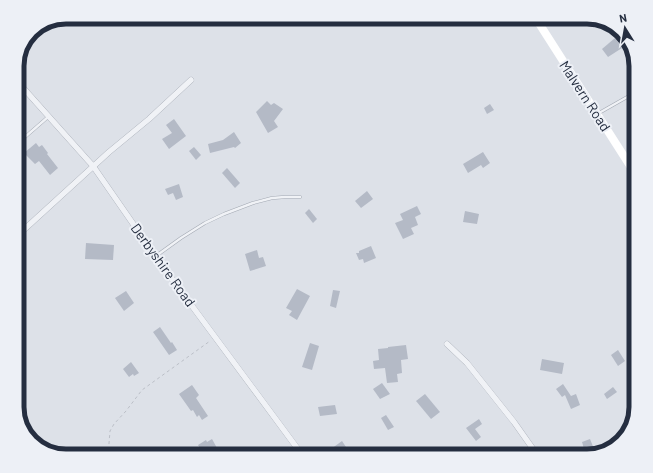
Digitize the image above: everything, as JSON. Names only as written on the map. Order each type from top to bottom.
[{"type":"main road","name":"Malvern Road","points":[[539,24],[629,164]]},
{"type":"street","points":[[24,230],[93,166],[149,119],[191,80]]},
{"type":"street","name":"Derbyshire Road","points":[[24,89],[93,166],[156,256],[298,449]]},
{"type":"street","points":[[447,344],[467,362],[533,449]]},
{"type":"lane","points":[[597,115],[629,96]]},
{"type":"lane","points":[[24,138],[49,116]]},
{"type":"lane","points":[[156,256],[205,223],[224,214],[253,203],[272,198],[300,197]]},
{"type":"path","points":[[109,449],[110,431],[142,390],[215,337]]},
{"type":"building","points":[[605,46],[605,48],[622,48],[608,57],[602,49]]},
{"type":"building","points":[[267,101],[271,105],[274,103],[283,109],[274,121],[278,127],[268,133],[256,112]]},
{"type":"building","points":[[490,104],[494,110],[487,114],[484,108]]},
{"type":"building","points":[[174,119],[186,136],[169,149],[162,139],[172,133],[166,125]]},
{"type":"building","points":[[234,132],[241,143],[235,148],[210,153],[208,144],[223,140]]},
{"type":"building","points":[[36,143],[39,147],[42,145],[58,168],[50,175],[39,161],[35,164],[24,153]]},
{"type":"building","points":[[194,147],[201,155],[196,160],[189,151]]},
{"type":"building","points":[[483,152],[490,163],[483,168],[481,165],[468,173],[463,164]]},
{"type":"building","points":[[227,168],[240,183],[235,188],[222,173]]},
{"type":"building","points":[[179,184],[183,197],[176,200],[173,193],[168,195],[165,189]]},
{"type":"building","points":[[367,191],[373,199],[361,208],[355,201]]},
{"type":"building","points":[[417,206],[421,214],[415,217],[418,225],[411,228],[414,234],[403,239],[395,223],[403,220],[400,214]]},
{"type":"building","points":[[309,209],[317,219],[313,223],[305,213]]},
{"type":"building","points":[[465,211],[479,214],[477,224],[463,222]]},
{"type":"building","points":[[86,243],[114,245],[113,260],[85,259]]},
{"type":"building","points":[[371,246],[376,258],[364,263],[363,259],[359,260],[356,253],[359,253],[359,251]]},
{"type":"building","points":[[257,250],[259,258],[263,257],[266,266],[250,271],[245,254]]},
{"type":"building","points":[[297,289],[310,296],[297,320],[289,315],[292,311],[286,308]]},
{"type":"building","points":[[333,290],[340,291],[336,308],[330,306]]},
{"type":"building","points":[[126,291],[134,303],[124,311],[115,298]]},
{"type":"building","points":[[160,327],[177,350],[169,355],[153,332]]},
{"type":"building","points":[[310,343],[319,346],[312,370],[302,367]]},
{"type":"building","points":[[406,345],[408,359],[401,360],[402,373],[397,374],[398,382],[387,383],[385,368],[374,369],[373,361],[379,360],[378,349]]},
{"type":"building","points":[[618,350],[625,361],[618,366],[611,355]]},
{"type":"building","points":[[542,359],[564,363],[562,374],[540,370]]},
{"type":"building","points":[[131,362],[139,373],[134,376],[133,374],[129,377],[123,369]]},
{"type":"building","points":[[382,383],[390,394],[380,399],[373,389]]},
{"type":"building","points":[[563,384],[571,396],[576,394],[580,405],[571,409],[565,395],[562,397],[556,389]]},
{"type":"building","points":[[192,385],[199,395],[196,398],[208,416],[202,420],[199,415],[197,417],[193,410],[191,411],[179,394]]},
{"type":"building","points":[[613,387],[617,392],[607,399],[604,394]]},
{"type":"building","points":[[425,394],[440,412],[431,419],[416,401]]},
{"type":"building","points":[[335,405],[337,414],[320,416],[318,407]]},
{"type":"building","points":[[386,415],[394,427],[388,430],[381,418]]},
{"type":"building","points":[[479,419],[482,424],[475,429],[481,437],[476,441],[466,428]]},
{"type":"building","points":[[212,439],[217,448],[200,449],[198,445],[206,440],[207,442]]},
{"type":"building","points":[[590,439],[594,448],[584,449],[582,442]]},
{"type":"building","points":[[342,441],[347,449],[331,449]]}]
